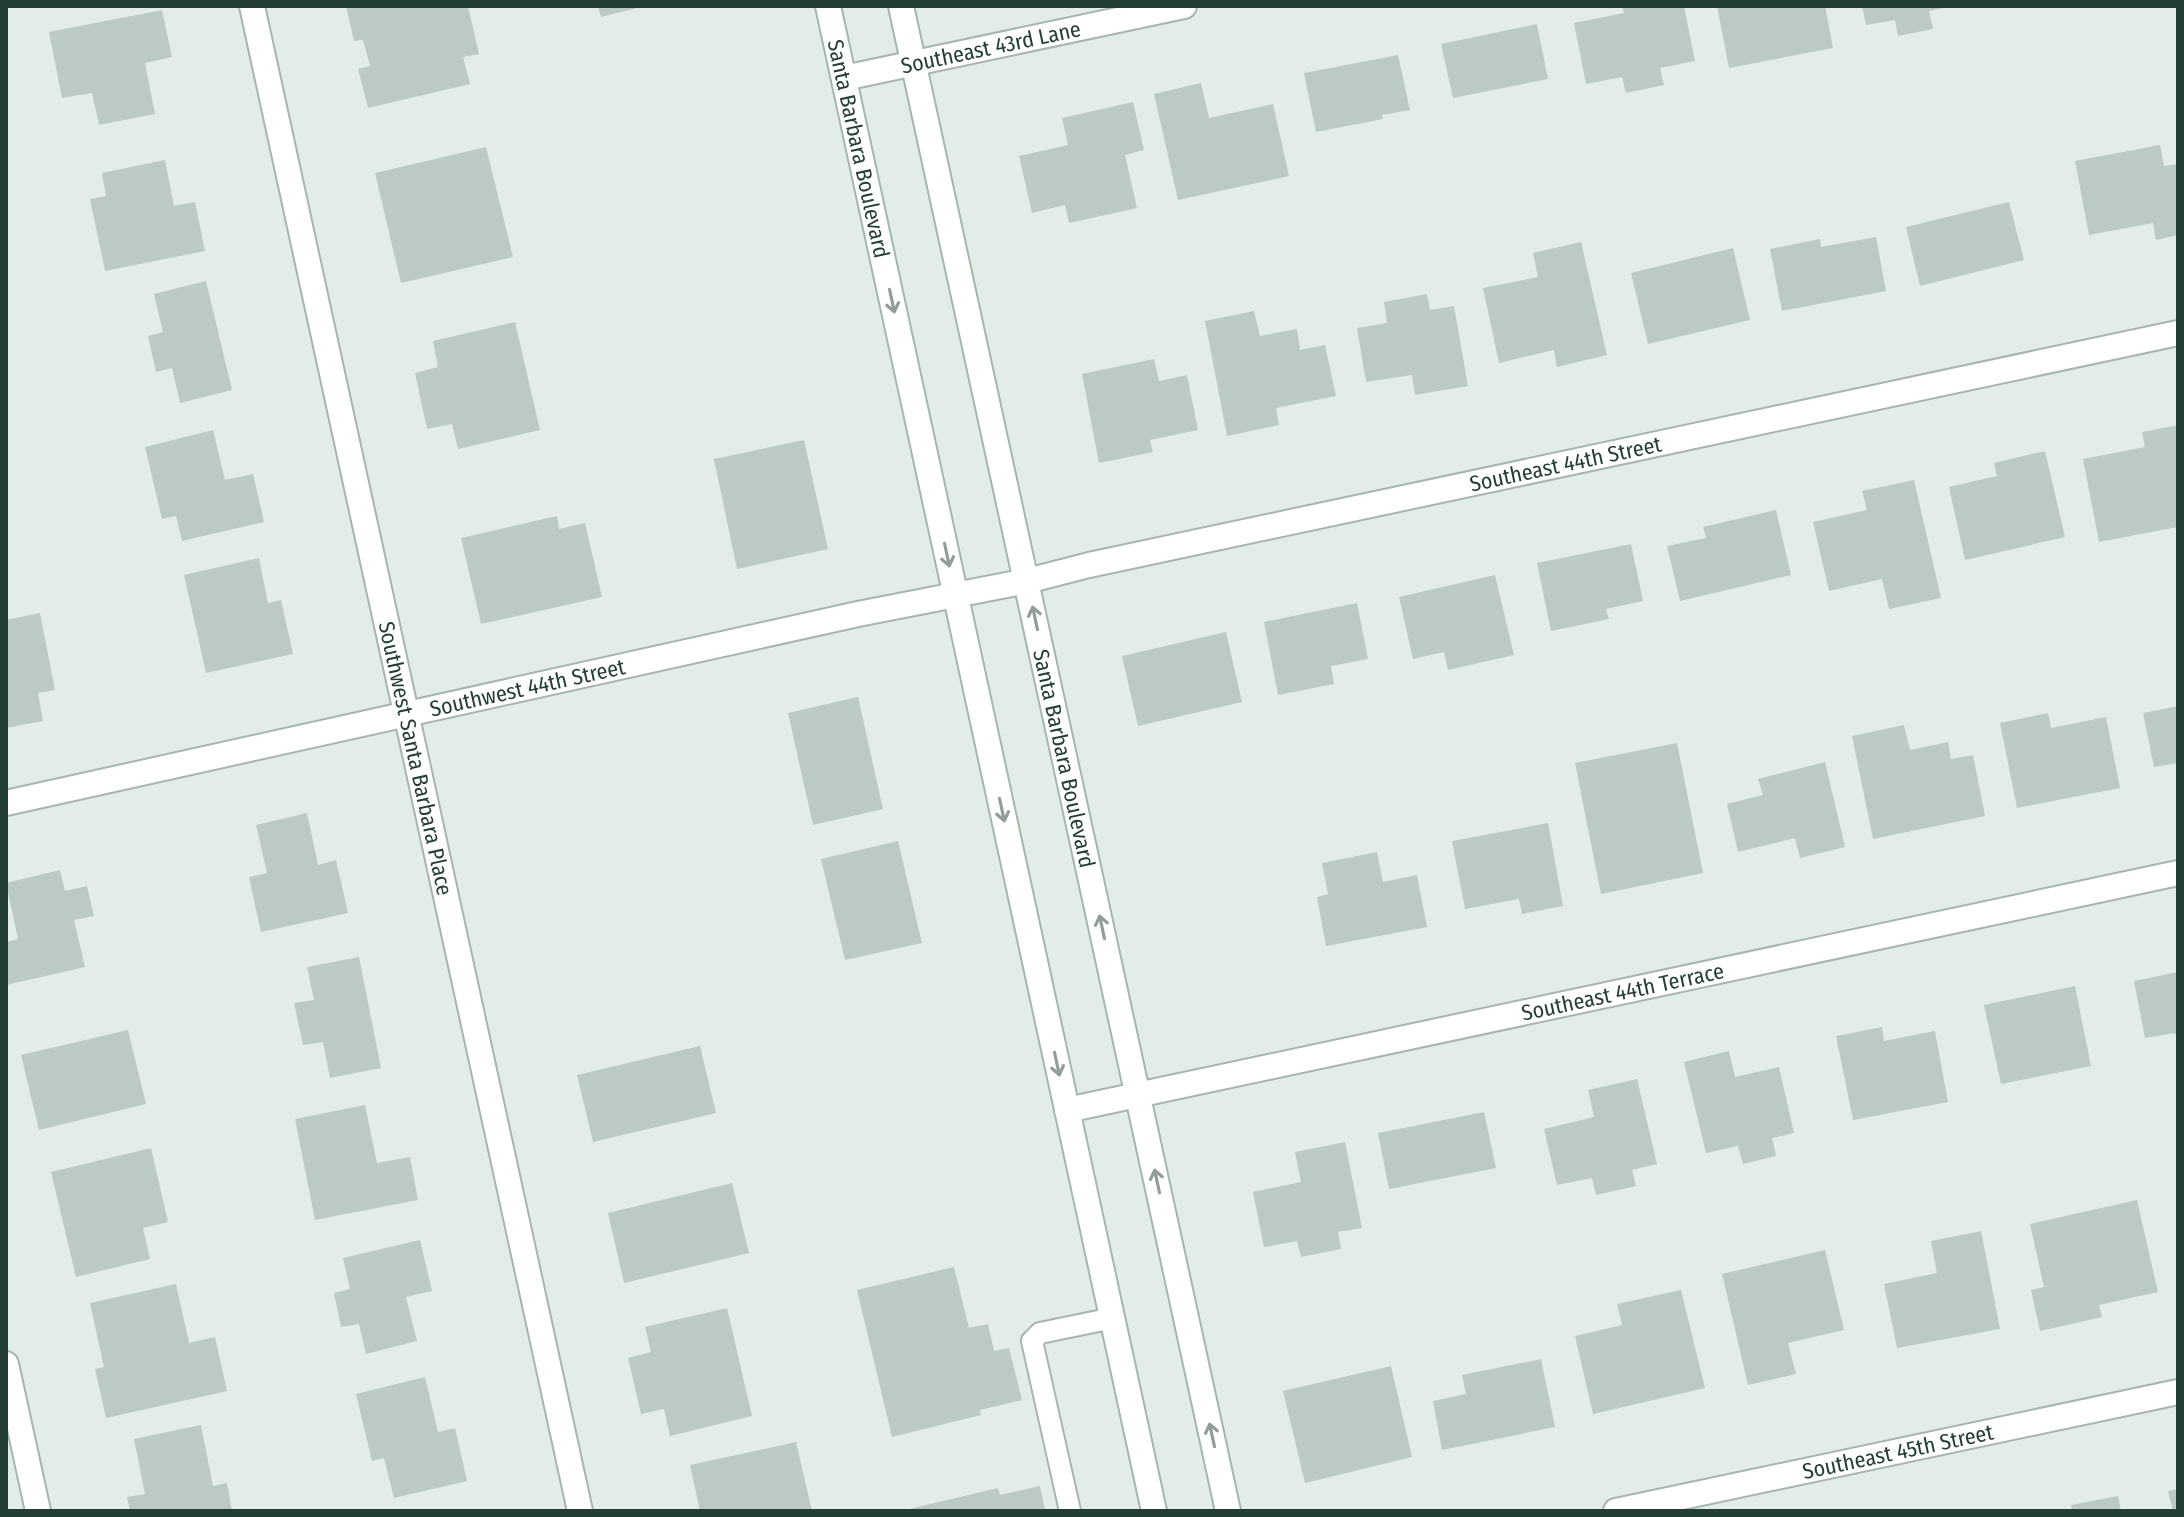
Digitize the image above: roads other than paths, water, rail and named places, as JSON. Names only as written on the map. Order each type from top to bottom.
[{"type":"street","name":"Southwest Santa Barbara Place","points":[[252,6],[580,1511]]},
{"type":"street","name":"Santa Barbara Boulevard","points":[[828,6],[1154,1511]]},
{"type":"street","name":"Santa Barbara Boulevard","points":[[901,6],[1228,1511]]},
{"type":"street","name":"Southeast 43rd Lane","points":[[844,78],[1184,6]]},
{"type":"street","name":"Southeast 44th Street","points":[[955,596],[2178,333]]},
{"type":"street","name":"Southwest 44th Street","points":[[6,803],[858,614],[955,596]]},
{"type":"street","name":"Southeast 44th Terrace","points":[[1067,1110],[2178,873]]},
{"type":"street","points":[[6,1364],[38,1511]]},
{"type":"street","name":"Southeast 45th Street","points":[[1616,1511],[2178,1392]]},
{"type":"lane","points":[[1070,1511],[1032,1341],[1040,1333],[1113,1318]]}]
